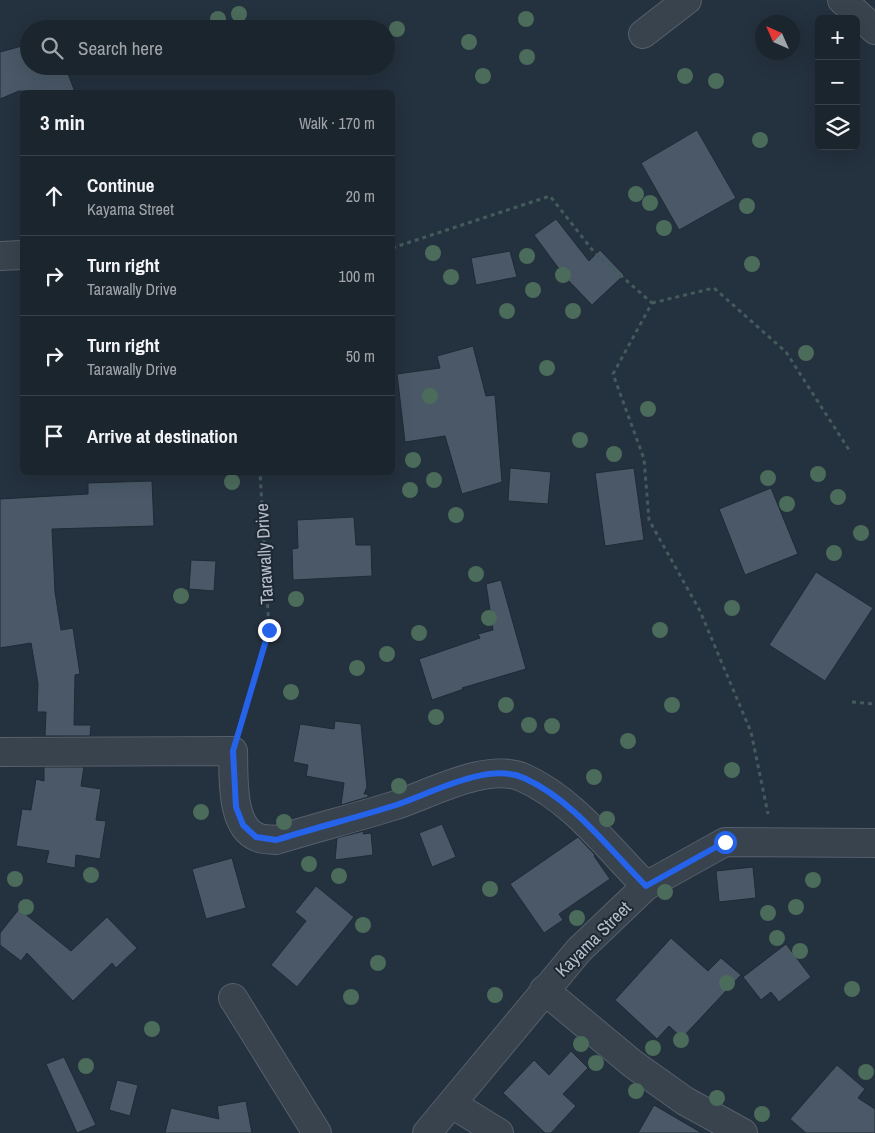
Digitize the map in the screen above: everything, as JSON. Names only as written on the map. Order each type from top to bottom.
[{"type":"street","points":[[643,34],[687,0]]},
{"type":"street","points":[[842,0],[875,30]]},
{"type":"street","points":[[0,256],[20,255]]},
{"type":"street","points":[[0,752],[233,751],[236,807],[243,825],[256,837],[276,840],[395,805],[460,781],[492,774],[522,777],[559,798],[646,886]]},
{"type":"street","name":"Kayama Street","points":[[427,1133],[579,950],[646,886],[725,842],[875,843]]},
{"type":"street","points":[[544,990],[633,1064],[685,1101],[743,1133]]},
{"type":"street","points":[[232,998],[317,1133]]},
{"type":"street","points":[[452,1104],[499,1133]]},
{"type":"path","points":[[395,247],[550,196],[594,252],[652,303]]},
{"type":"path","points":[[774,842],[751,732],[700,611],[649,520],[644,459],[614,374],[652,303],[714,288],[786,352],[851,453]]},
{"type":"path","name":"Tarawally Drive","points":[[233,751],[269,630],[260,475]]},
{"type":"path","points":[[852,702],[875,704]]},
{"type":"building","points":[[20,46],[20,75],[68,75],[74,90],[20,90],[0,99],[0,52]]},
{"type":"building","points":[[697,130],[736,198],[679,230],[641,163]]},
{"type":"building","points":[[556,219],[589,261],[600,250],[624,275],[592,305],[565,277],[534,235]]},
{"type":"building","points":[[510,251],[517,277],[476,285],[471,258]]},
{"type":"building","points":[[473,346],[486,396],[495,395],[502,482],[462,494],[445,436],[405,442],[397,374],[440,368],[437,356]]},
{"type":"building","points":[[510,468],[551,472],[548,504],[508,501]]},
{"type":"building","points":[[634,468],[644,540],[605,546],[595,473]]},
{"type":"building","points":[[152,481],[154,526],[52,529],[55,592],[61,630],[73,628],[80,674],[75,675],[74,725],[91,725],[90,736],[45,736],[46,712],[37,712],[38,684],[31,643],[0,648],[0,499],[88,494],[88,483]]},
{"type":"building","points":[[771,488],[798,554],[745,575],[719,509]]},
{"type":"building","points":[[354,517],[356,545],[371,545],[372,576],[293,580],[292,549],[298,548],[297,520]]},
{"type":"building","points":[[191,560],[216,561],[214,591],[189,589]]},
{"type":"building","points":[[816,572],[873,608],[825,681],[769,645]]},
{"type":"building","points":[[501,580],[526,669],[462,688],[464,689],[432,700],[419,659],[480,638],[478,634],[493,630],[486,584]]},
{"type":"building","points":[[335,721],[361,724],[367,787],[364,794],[368,794],[368,797],[341,805],[344,783],[306,776],[308,765],[293,762],[300,724],[334,729]]},
{"type":"building","points":[[44,767],[84,767],[81,786],[101,789],[96,820],[106,821],[100,859],[76,855],[75,868],[46,863],[49,851],[16,846],[22,809],[31,810],[36,779],[44,781]]},
{"type":"building","points":[[442,824],[456,857],[432,867],[419,833]]},
{"type":"building","points":[[364,831],[363,834],[371,833],[373,855],[335,860],[337,838]]},
{"type":"building","points":[[578,837],[595,855],[610,879],[559,914],[563,920],[544,933],[510,884]]},
{"type":"building","points":[[232,858],[246,908],[206,919],[192,869]]},
{"type":"building","points":[[753,867],[756,898],[719,902],[716,871]]},
{"type":"building","points":[[316,886],[354,917],[297,987],[271,965],[306,921],[295,912]]},
{"type":"building","points":[[19,909],[71,951],[107,917],[137,948],[116,968],[112,963],[73,1001],[27,953],[21,961],[0,945],[0,933]]},
{"type":"building","points":[[671,938],[708,971],[721,958],[741,975],[682,1038],[669,1026],[657,1039],[615,1000]]},
{"type":"building","points":[[786,944],[811,977],[779,1002],[771,992],[761,1000],[743,977]]},
{"type":"building","points":[[571,1051],[588,1068],[563,1094],[576,1106],[551,1133],[545,1133],[503,1093],[534,1060],[549,1075]]},
{"type":"building","points":[[64,1057],[96,1125],[77,1133],[46,1064]]},
{"type":"building","points":[[837,1065],[865,1089],[858,1098],[875,1109],[875,1133],[806,1133],[790,1119]]},
{"type":"building","points":[[117,1080],[138,1085],[130,1116],[109,1110]]},
{"type":"building","points":[[246,1101],[252,1133],[165,1133],[171,1108],[219,1119],[217,1106]]},
{"type":"building","points":[[654,1105],[702,1133],[638,1133]]},
{"type":"route","points":[[269,630],[233,751],[236,807],[243,825],[256,837],[276,840],[395,805],[460,781],[492,774],[522,777],[559,798],[646,886],[725,842]]}]
